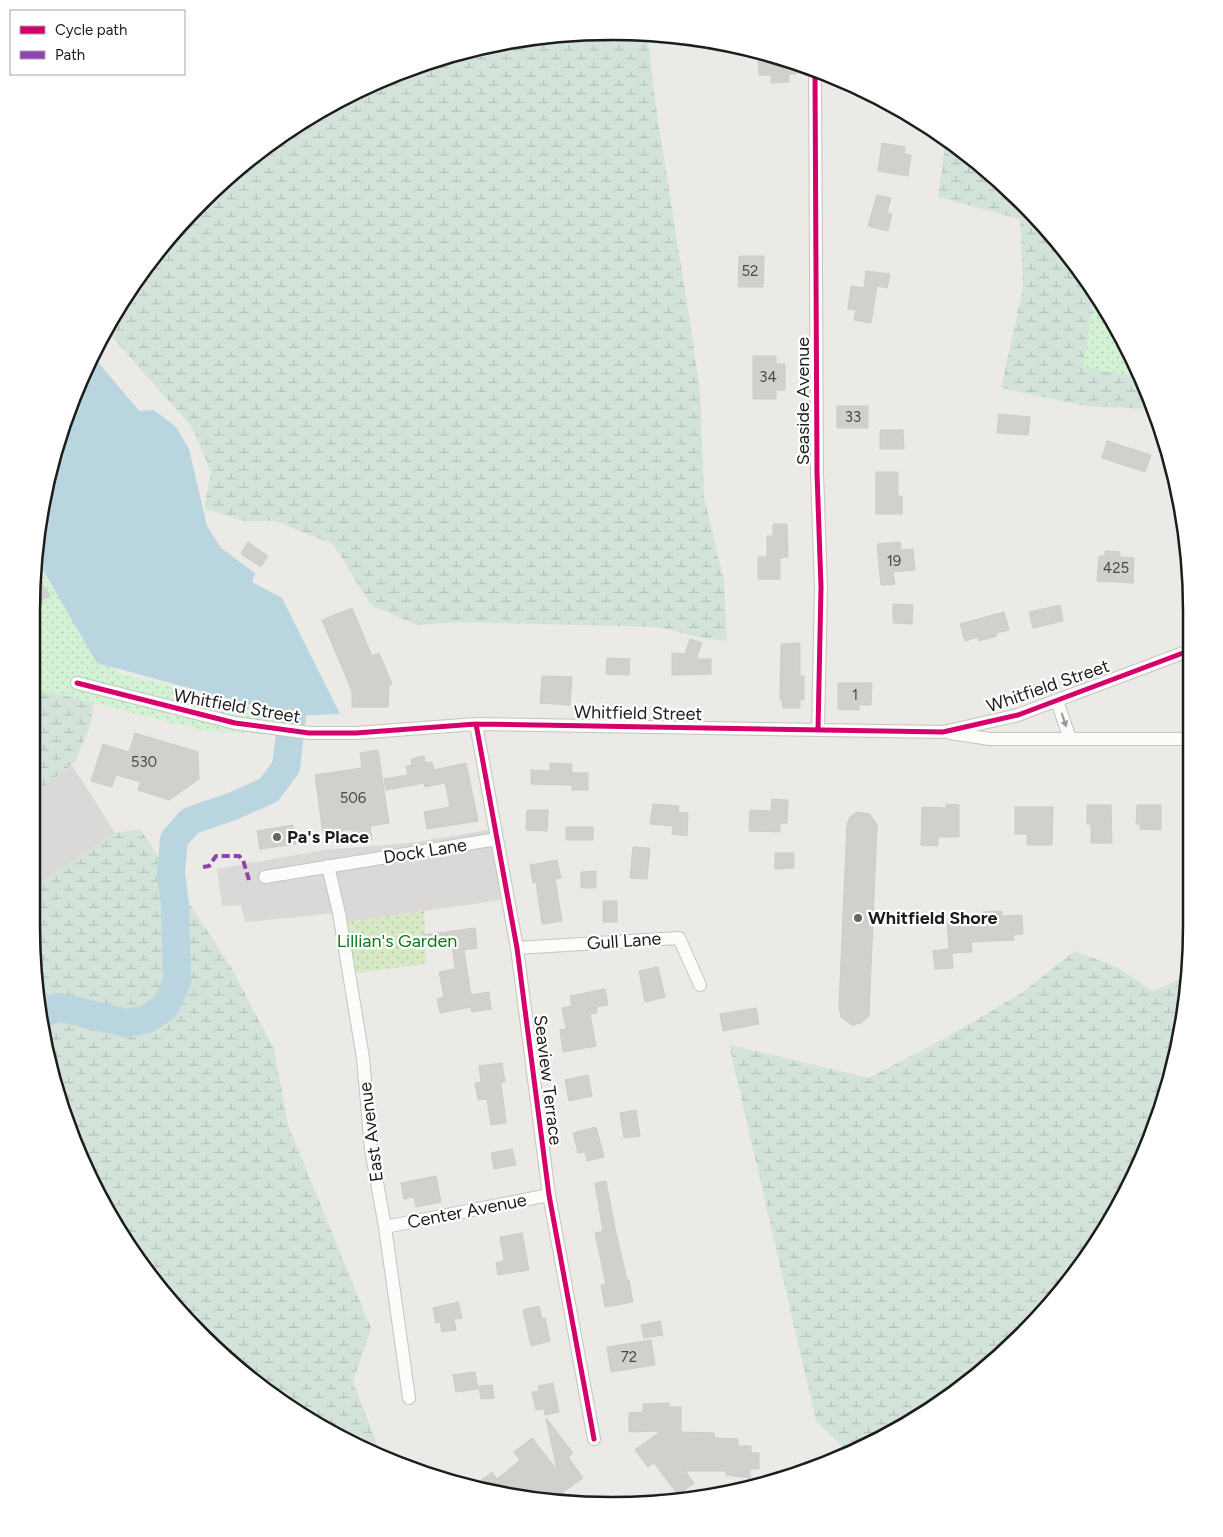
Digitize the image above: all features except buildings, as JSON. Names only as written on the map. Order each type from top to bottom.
[{"type":"street","name":"Seaside Avenue","points":[[815,78],[817,454],[821,587],[818,730]]},
{"type":"street","name":"Whitfield Street","points":[[77,683],[184,712],[274,729],[309,733],[356,733],[476,724],[943,732],[1018,715],[1183,653]]},
{"type":"street","points":[[1057,700],[1070,740]]},
{"type":"street","name":"Seaview Terrace","points":[[476,724],[517,948],[549,1196],[594,1439]]},
{"type":"street","points":[[943,732],[990,738],[1070,740],[1183,739]]},
{"type":"street","name":"Dock Lane","points":[[265,877],[497,839]]},
{"type":"street","name":"East Avenue","points":[[328,866],[339,913],[363,1058],[370,1148],[385,1227],[409,1398]]},
{"type":"street","name":"Gull Lane","points":[[517,948],[679,938],[700,985]]},
{"type":"street","name":"Center Avenue","points":[[385,1227],[549,1196]]},
{"type":"shaded area","points":[[72,765],[115,833],[40,883],[40,788]]},
{"type":"shaded area","points":[[495,829],[508,899],[340,923],[338,913],[245,922],[241,905],[222,906],[217,869],[324,850],[410,843]]},
{"type":"green space","points":[[574,41],[648,41],[657,114],[700,392],[704,497],[724,581],[727,641],[701,638],[659,627],[458,622],[417,625],[371,605],[333,544],[275,521],[243,521],[204,508],[211,472],[192,427],[111,336],[136,294],[158,264],[207,207],[235,182],[294,136],[326,117],[359,99],[428,70],[464,59],[537,45]]},
{"type":"green space","points":[[945,148],[1016,207],[1065,264],[1087,294],[1106,326],[1124,359],[1145,409],[1085,406],[1001,388],[1023,288],[1020,219],[938,197]]},
{"type":"green space","points":[[1093,305],[1131,376],[1083,367]]},
{"type":"green space","points":[[41,572],[89,629],[108,665],[121,674],[239,705],[278,712],[275,734],[204,731],[47,691],[40,698]]},
{"type":"green space","points":[[47,691],[94,703],[90,726],[75,762],[40,789],[40,698]]},
{"type":"green space","points":[[140,829],[231,967],[274,1049],[288,1125],[371,1328],[353,1382],[378,1446],[359,1438],[294,1401],[264,1379],[207,1330],[158,1273],[136,1243],[99,1178],[84,1144],[70,1109],[51,1037],[41,963],[40,883],[115,833]]},
{"type":"green space","name":"Lillian's Garden","points":[[424,911],[426,964],[355,973],[347,922]]},
{"type":"green space","points":[[1075,951],[1119,968],[1153,991],[1180,979],[1172,1037],[1153,1109],[1124,1178],[1087,1243],[1065,1273],[1016,1330],[959,1379],[929,1401],[864,1438],[843,1447],[816,1421],[729,1045],[869,1078],[951,1035],[1023,992]]},
{"type":"water","points":[[98,362],[139,411],[154,410],[176,427],[189,449],[207,526],[221,548],[255,573],[252,582],[282,598],[340,714],[292,716],[97,663],[42,568],[51,500],[59,464],[70,428]]},
{"type":"waterway","points":[[47,1012],[58,1007],[126,1023],[147,1019],[165,1007],[177,981],[175,906],[171,872],[174,839],[190,821],[233,806],[269,790],[286,767],[292,716]]},
{"type":"marked path","points":[[203,867],[209,866],[216,856],[239,856],[243,860],[249,880]]},
{"type":"cycle path","points":[[815,78],[817,473],[821,587],[818,730]]},
{"type":"cycle path","points":[[77,683],[235,723],[309,733],[356,733],[476,724],[943,732],[1018,715],[1183,653]]},
{"type":"cycle path","points":[[476,724],[517,948],[549,1195],[594,1439]]},
{"type":"place","name":"Pa's Place","points":[[277,837]]},
{"type":"place","name":"Whitfield Shore","points":[[858,918]]}]
